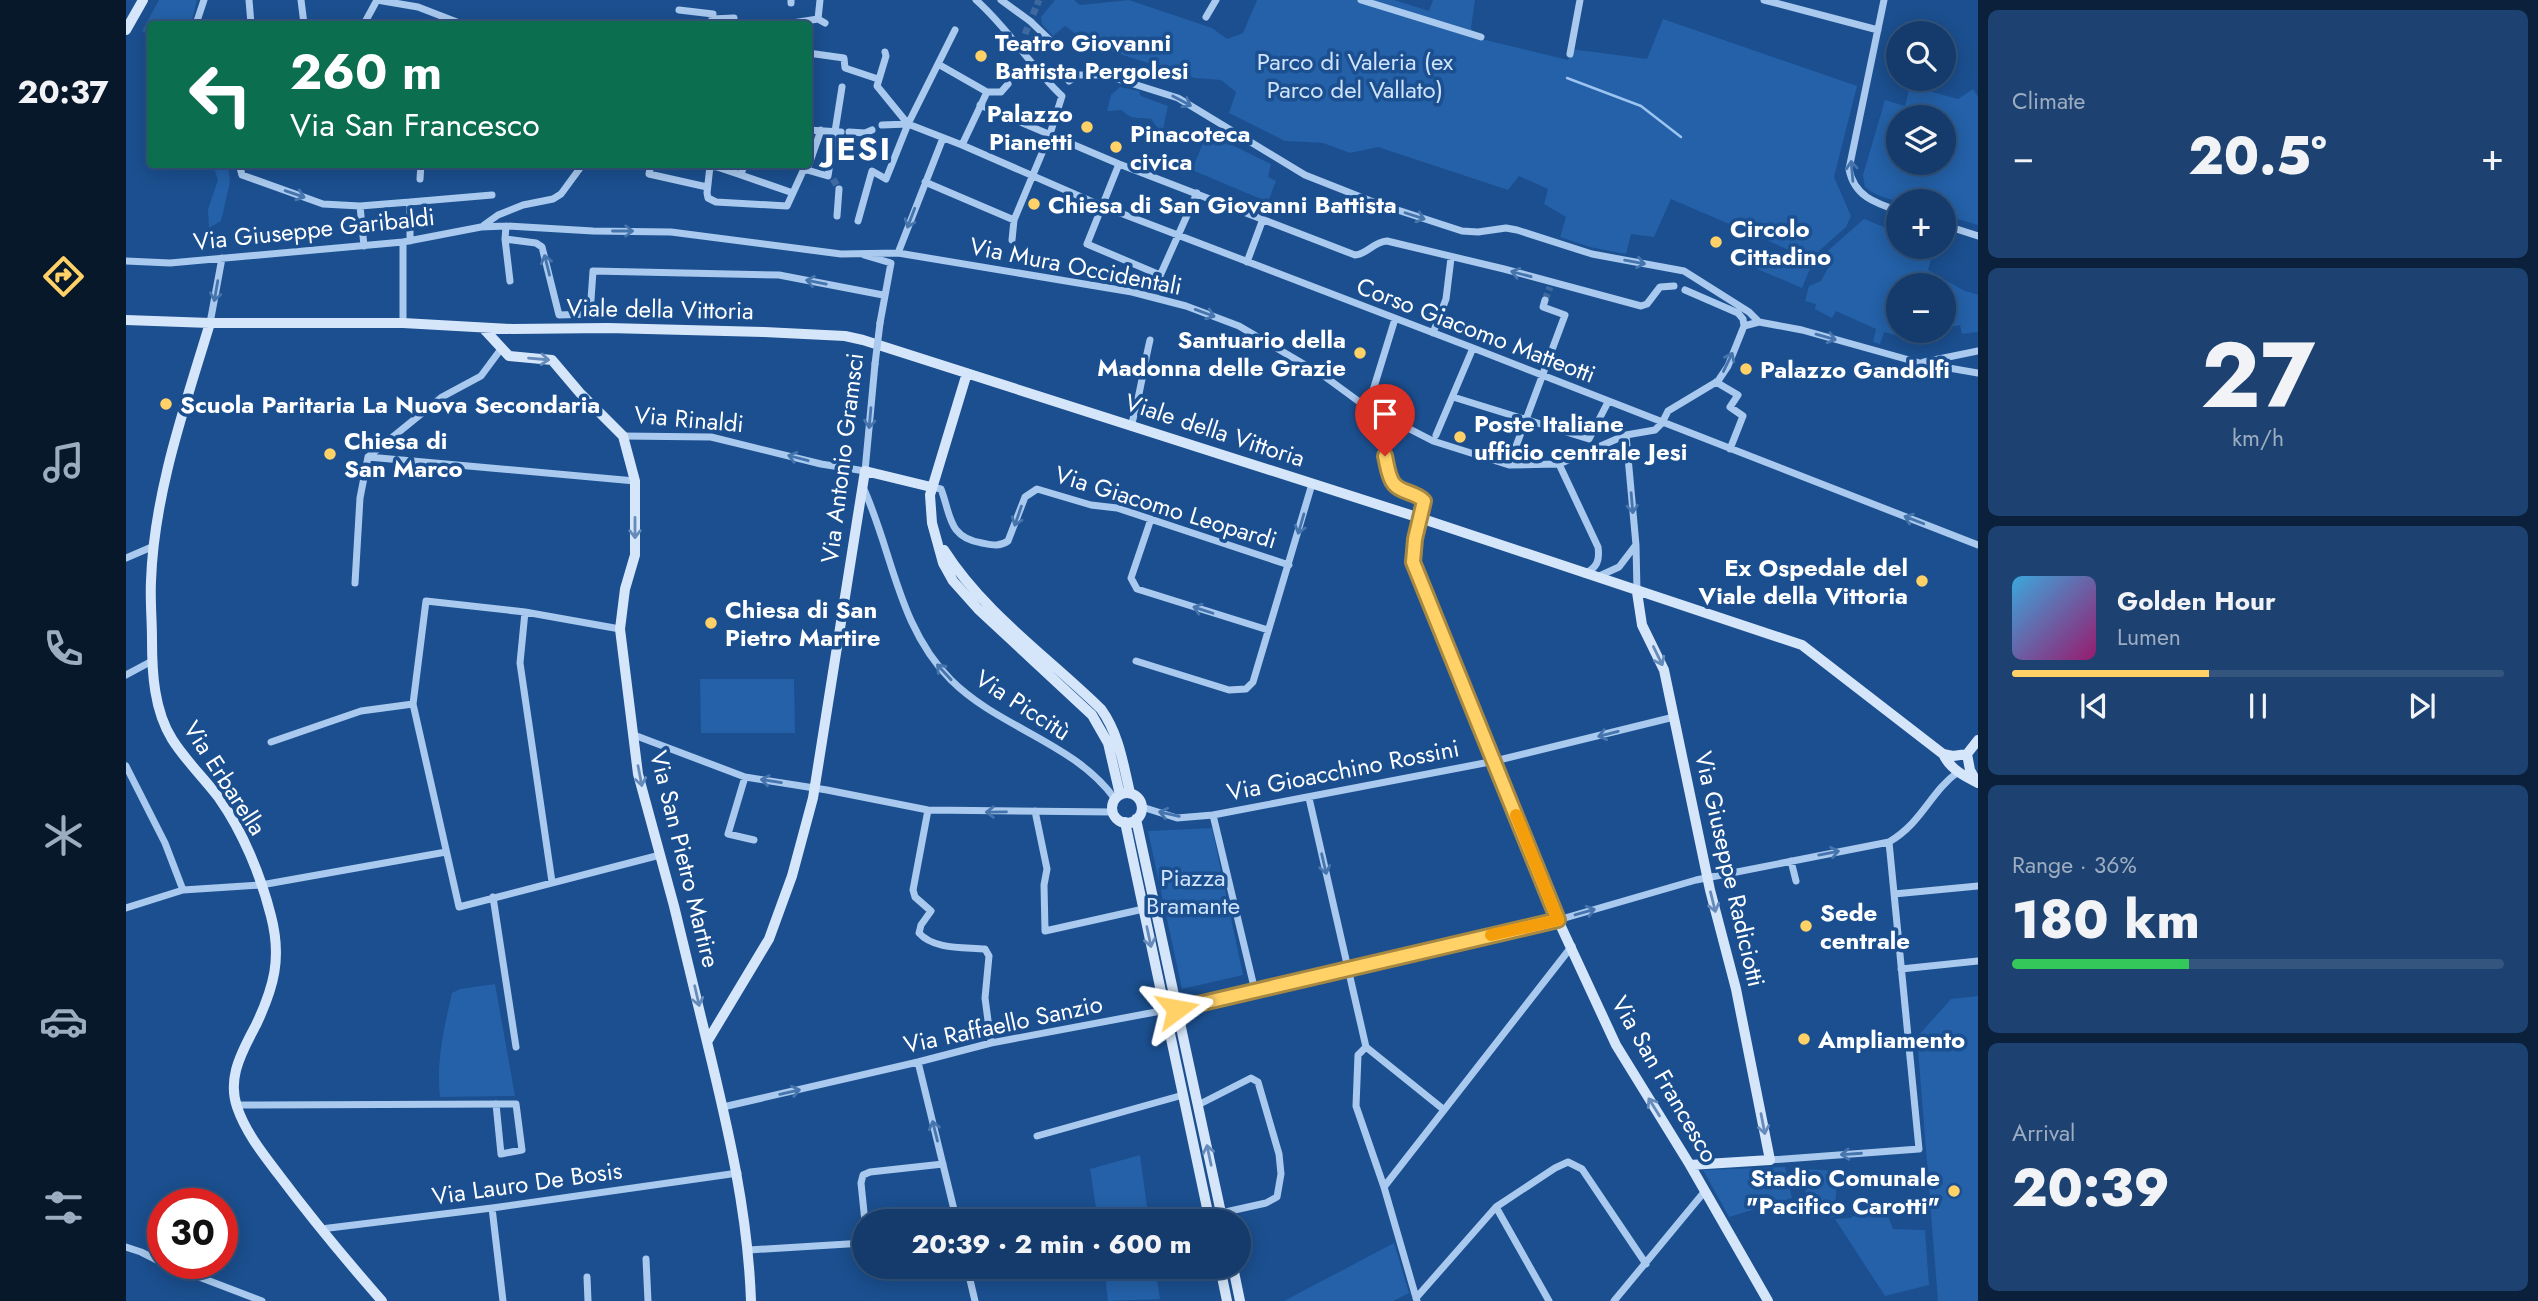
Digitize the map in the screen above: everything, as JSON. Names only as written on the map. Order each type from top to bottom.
[{"type":"street","points":[[126,30],[143,0]]},
{"type":"street","points":[[197,21],[204,0]]},
{"type":"street","points":[[248,0],[251,21]]},
{"type":"street","points":[[301,0],[304,21]]},
{"type":"street","points":[[812,22],[821,21],[820,0]]},
{"type":"street","points":[[976,0],[1007,30],[1041,76],[1062,96]]},
{"type":"street","points":[[1001,0],[1030,21],[1055,45]]},
{"type":"street","points":[[1206,16],[1216,0]]},
{"type":"street","points":[[1361,0],[1481,37]]},
{"type":"street","points":[[1570,54],[1580,0]]},
{"type":"street","points":[[1764,0],[1878,30]]},
{"type":"street","points":[[1884,0],[1849,169],[1857,190],[1868,200],[1886,206]]},
{"type":"street","points":[[366,21],[377,1],[418,7],[454,21]]},
{"type":"street","points":[[679,10],[734,18]]},
{"type":"street","points":[[858,221],[873,171],[886,179],[908,124],[955,30]]},
{"type":"street","points":[[885,52],[877,86],[880,93],[908,124]]},
{"type":"street","points":[[812,53],[844,58],[844,70],[878,79]]},
{"type":"street","points":[[938,64],[987,92],[1001,92],[1008,84]]},
{"type":"street","points":[[1012,240],[1014,219],[1050,134],[1068,82],[1078,75],[1105,75],[1178,97],[1305,175],[1376,203],[1462,231],[1506,228],[1592,254],[1684,271],[1749,312],[1759,322]]},
{"type":"street","points":[[710,168],[708,198],[716,202],[787,206],[805,170],[831,178],[842,88]]},
{"type":"street","points":[[962,145],[987,92]]},
{"type":"street","points":[[980,105],[1119,163],[1355,255],[1365,252],[1376,243],[1387,242],[1641,306],[1647,304],[1660,287],[1674,286]]},
{"type":"street","points":[[882,125],[908,124]]},
{"type":"street","name":"Corso Giacomo Matteotti","points":[[908,124],[1102,206],[1978,545]]},
{"type":"street","points":[[815,130],[838,132]]},
{"type":"street","points":[[849,132],[865,133],[872,130]]},
{"type":"street","points":[[898,253],[943,138]]},
{"type":"street","points":[[1119,163],[1087,244],[1160,277],[1197,193]]},
{"type":"street","points":[[240,168],[242,175],[323,204],[360,206],[492,195]]},
{"type":"street","points":[[420,178],[421,168]]},
{"type":"street","points":[[481,227],[498,215],[523,205],[553,199],[561,194],[580,168]]},
{"type":"street","points":[[650,168],[649,174],[707,187]]},
{"type":"street","points":[[722,168],[793,193]]},
{"type":"street","points":[[741,175],[743,168]]},
{"type":"street","points":[[925,182],[1014,219]]},
{"type":"street","points":[[837,216],[839,189]]},
{"type":"street","points":[[403,323],[405,244],[410,202]]},
{"type":"street","points":[[360,206],[364,246]]},
{"type":"street","points":[[1247,262],[1263,219]]},
{"type":"street","points":[[506,226],[510,281]]},
{"type":"street","name":"Via Giuseppe Garibaldi","points":[[126,261],[170,263],[405,244],[481,227],[506,226],[671,232],[841,254],[860,253]]},
{"type":"street","points":[[1956,229],[1978,236]]},
{"type":"street","points":[[505,239],[536,243],[542,247],[559,315],[590,314],[593,271],[779,275],[883,295]]},
{"type":"street","name":"Via Mura Occidentali","points":[[860,253],[898,253],[1132,292],[1186,306],[1239,326],[1324,376],[1365,406],[1433,441],[1509,465],[1559,464],[1626,435],[1655,429],[1662,423]]},
{"type":"street","name":"Via Antonio Gramsci","points":[[707,1042],[769,939],[792,876],[814,788],[863,486],[883,295],[891,263],[860,253]]},
{"type":"street","points":[[210,323],[222,258]]},
{"type":"street","points":[[1433,333],[1446,299],[1451,258]]},
{"type":"street","points":[[1662,423],[1668,411],[1716,382],[1728,366],[1744,326],[1738,313],[1685,290]]},
{"type":"street","points":[[1509,465],[1565,316],[1543,307],[1545,300]]},
{"type":"street","points":[[1365,406],[1370,400],[1395,319]]},
{"type":"street","name":"Viale della Vittoria","points":[[127,320],[608,328],[845,336],[883,345],[1420,518],[1801,645],[1943,754],[1947,763],[1958,772],[1977,782]]},
{"type":"street","points":[[1744,326],[1759,322],[1802,330],[1920,363],[1978,373]]},
{"type":"street","name":"Via Erbarella","points":[[210,323],[177,434],[155,545],[151,580],[152,661],[161,715],[172,739],[221,802],[247,849],[271,916],[277,969],[269,998],[236,1070],[234,1088],[237,1105]]},
{"type":"street","points":[[355,583],[360,498],[368,457],[442,397],[481,376],[501,349],[483,328]]},
{"type":"street","points":[[1131,426],[1141,393],[1142,373],[1150,340]]},
{"type":"street","points":[[1436,435],[1473,348]]},
{"type":"street","name":"Via Rinaldi","points":[[501,349],[509,356],[552,360],[624,436],[711,437],[936,488]]},
{"type":"street","points":[[1920,363],[1978,351]]},
{"type":"street","points":[[967,373],[930,510],[943,563],[966,597],[1092,715],[1108,743],[1122,796],[1113,812]]},
{"type":"street","points":[[1716,382],[1738,395],[1730,407],[1743,415],[1730,449]]},
{"type":"street","points":[[1453,397],[1589,439],[1608,402]]},
{"type":"street","points":[[1382,434],[1393,482],[1424,501],[1420,518]]},
{"type":"street","points":[[1626,435],[1636,545],[1637,592]]},
{"type":"street","name":"Via San Pietro Martire","points":[[624,436],[635,481],[635,555],[625,589],[620,629],[638,774],[681,932],[707,1042]]},
{"type":"street","points":[[368,457],[635,481]]},
{"type":"street","points":[[1559,464],[1598,547],[1597,565],[1590,576]]},
{"type":"street","points":[[1136,661],[1229,690],[1246,689],[1253,682],[1312,484]]},
{"type":"street","name":"Via Piccitù","points":[[863,486],[877,516],[910,622],[934,662],[976,701],[1025,728],[1122,796]]},
{"type":"street","name":"Via Giacomo Leopardi","points":[[936,488],[959,534],[970,541],[996,546],[1009,541],[1025,497],[1037,489],[1090,505],[1117,508],[1289,565]]},
{"type":"street","points":[[858,515],[868,511],[877,516]]},
{"type":"street","name":"Via San Francesco","points":[[1420,518],[1413,562],[1558,920],[1616,1045],[1690,1165],[1768,1301]]},
{"type":"street","points":[[1152,519],[1131,578],[1133,585],[1138,589],[1268,630]]},
{"type":"street","points":[[126,558],[155,545]]},
{"type":"street","points":[[1590,576],[1619,567],[1636,545]]},
{"type":"street","name":"Via Giuseppe Radiciotti","points":[[1637,592],[1639,616],[1664,670],[1770,1160]]},
{"type":"street","points":[[620,629],[524,612],[426,601],[412,704],[459,907],[660,855]]},
{"type":"street","points":[[524,612],[520,663],[552,882]]},
{"type":"street","points":[[126,675],[152,661]]},
{"type":"street","points":[[271,742],[361,711],[412,704]]},
{"type":"street","name":"Via Gioacchino Rossini","points":[[1142,807],[1177,817],[1213,815],[1494,761],[1674,717]]},
{"type":"street","points":[[634,734],[745,777],[928,810],[1113,812]]},
{"type":"street","points":[[1943,754],[1967,754],[1978,740]]},
{"type":"street","points":[[1967,754],[1970,770],[1977,782]]},
{"type":"street","points":[[126,766],[165,843],[183,890]]},
{"type":"street","name":"Via Raffaello Sanzio","points":[[723,1107],[991,1043],[1177,1009],[1558,920],[1708,878],[1889,842],[1906,832],[1949,779],[1958,772]]},
{"type":"street","points":[[745,777],[728,834],[754,840]]},
{"type":"street","points":[[1122,796],[1138,798],[1142,807],[1130,821]]},
{"type":"street","points":[[1309,798],[1366,1047],[1443,1109]]},
{"type":"street","points":[[928,810],[913,890],[915,897],[931,911],[919,933],[930,942],[942,945],[985,949],[989,956],[985,998],[991,1043]]},
{"type":"street","points":[[1035,811],[1047,869],[1044,885],[1045,931],[1149,908]]},
{"type":"street","points":[[1113,812],[1117,819],[1130,821]]},
{"type":"street","points":[[1213,815],[1255,990]]},
{"type":"street","points":[[1130,821],[1149,908],[1177,1009],[1220,1209]]},
{"type":"street","points":[[1690,1165],[1919,1149],[1889,842]]},
{"type":"street","points":[[126,908],[183,890],[261,885],[446,852]]},
{"type":"street","points":[[1791,860],[1796,881]]},
{"type":"street","points":[[1894,894],[1978,886]]},
{"type":"street","points":[[493,897],[516,1048]]},
{"type":"street","points":[[1149,908],[1165,1011],[1207,1209]]},
{"type":"street","points":[[1384,1186],[1572,946]]},
{"type":"street","points":[[1901,968],[1978,961]]},
{"type":"street","points":[[707,1042],[738,1173],[749,1250],[751,1301],[743,1301]]},
{"type":"street","points":[[1366,1047],[1358,1055],[1356,1106],[1384,1186],[1416,1299]]},
{"type":"street","points":[[918,1062],[954,1209]]},
{"type":"street","points":[[1198,1105],[1251,1078],[1258,1082],[1279,1154],[1281,1174],[1277,1197],[1247,1209]]},
{"type":"street","points":[[1037,1136],[1183,1095]]},
{"type":"street","points":[[382,1301],[321,1229],[255,1142],[237,1105],[496,1104],[516,1104],[522,1150],[501,1154],[496,1104]]},
{"type":"street","points":[[1416,1299],[1496,1207],[1568,1162],[1582,1170],[1646,1264]]},
{"type":"street","points":[[864,1209],[863,1175],[943,1164]]},
{"type":"street","name":"Via Lauro De Bosis","points":[[321,1229],[738,1173]]},
{"type":"street","points":[[1614,1301],[1705,1191]]},
{"type":"street","points":[[1496,1207],[1549,1301]]},
{"type":"street","points":[[492,1208],[503,1301]]},
{"type":"street","points":[[749,1250],[852,1244]]},
{"type":"street","points":[[126,1247],[147,1255]]},
{"type":"street","points":[[646,1259],[648,1301]]},
{"type":"street","points":[[587,1277],[588,1301]]},
{"type":"street","points":[[205,1279],[262,1301]]},
{"type":"street","points":[[970,1279],[975,1301]]},
{"type":"street","points":[[1222,1279],[1227,1301]]},
{"type":"street","points":[[1235,1279],[1240,1301]]},
{"type":"green space","points":[[159,0],[197,0],[192,21],[147,21]]},
{"type":"green space","name":"Parco di Valeria (ex Parco del Vallato)","points":[[1055,0],[1074,0],[1080,5],[1129,0],[1212,28],[1227,39],[1243,33],[1257,0],[1394,0],[1429,11],[1433,0],[1475,0],[1471,28],[1477,38],[1568,60],[1571,49],[1647,59],[1663,19],[1857,86],[1834,177],[1851,216],[1846,227],[1810,259],[1671,199],[1654,237],[1631,234],[1626,254],[1590,247],[1560,237],[1566,217],[1544,204],[1548,189],[1519,176],[1508,190],[1378,147],[1350,153],[1323,143],[1285,141],[1229,113],[1236,92],[1221,80],[1195,78],[1110,51],[1097,40],[1085,41],[1065,26],[1053,36],[1042,24],[1041,17]]},
{"type":"green space","points":[[1120,87],[1139,91],[1141,96],[1168,106],[1162,134],[1151,119],[1132,117],[1122,110],[1107,111],[1111,95]]},
{"type":"green space","points":[[1973,89],[1978,97],[1978,225],[1956,219],[1956,189],[1886,189],[1886,198],[1865,187],[1863,175],[1885,100],[1902,105],[1886,105],[1886,175],[1956,175],[1956,105],[1905,105],[1909,91],[1928,91],[1958,99]]},
{"type":"green space","points":[[1207,133],[1271,164],[1268,177],[1276,181],[1268,202],[1192,170]]},
{"type":"green space","points":[[214,168],[228,168],[230,182],[221,221],[209,228],[208,209],[218,180]]},
{"type":"green space","points":[[1864,219],[1886,228],[1886,259],[1931,259],[1928,270],[1933,273],[1886,273],[1886,333],[1880,344],[1873,342],[1876,329],[1836,311],[1832,318],[1815,309],[1816,304],[1805,301],[1809,286],[1821,281],[1829,266],[1816,261]]},
{"type":"green space","points":[[1763,249],[1810,269],[1802,288],[1755,268]]},
{"type":"green space","points":[[1956,286],[1978,295],[1978,332],[1962,334],[1960,325],[1956,326]]},
{"type":"green space","points":[[700,679],[794,679],[795,733],[701,733]]},
{"type":"green space","name":"Piazza Bramante","points":[[1212,828],[1243,975],[1182,989],[1148,831]]},
{"type":"green space","points":[[495,984],[515,1096],[440,1097],[440,1058],[452,993],[460,989]]},
{"type":"green space","name":"Stadio Comunale \"Pacifico Carotti\"","points":[[1978,996],[1978,1301],[1938,1301],[1917,1037],[1951,999]]},
{"type":"green space","points":[[1140,1155],[1147,1209],[1096,1209],[1090,1169]]},
{"type":"green space","points":[[1785,1167],[1792,1198],[1729,1217],[1703,1170]]},
{"type":"green space","points":[[1807,1169],[1838,1171],[1834,1217],[1804,1215]]},
{"type":"green space","points":[[1864,1210],[1888,1216],[1893,1229],[1925,1230],[1929,1285],[1885,1296],[1835,1219],[1850,1218]]},
{"type":"green space","points":[[1394,1243],[1409,1293],[1393,1301],[1284,1301]]},
{"type":"green space","points":[[1105,1279],[1157,1279],[1160,1299],[1108,1301]]},
{"type":"waterway","points":[[1567,78],[1641,106],[1681,137]]},
{"type":"tunnel","points":[[1025,34],[1039,0]]},
{"type":"tunnel","points":[[833,179],[839,189]]},
{"type":"tunnel","points":[[1155,297],[1159,279]]},
{"type":"tunnel","points":[[1545,300],[1550,287]]},
{"type":"slow traffic","points":[[1491,935],[1558,920],[1516,815]]},
{"type":"place","name":"Teatro Giovanni Battista Pergolesi","points":[[981,56]]},
{"type":"place","name":"Palazzo Pianetti","points":[[1087,127]]},
{"type":"place","name":"Pinacoteca civica","points":[[1116,147]]},
{"type":"place","name":"Chiesa di San Giovanni Battista","points":[[1034,204]]},
{"type":"place","name":"Circolo Cittadino","points":[[1716,242]]},
{"type":"place","name":"Santuario della Madonna delle Grazie","points":[[1360,353]]},
{"type":"place","name":"Palazzo Gandolfi","points":[[1746,369]]},
{"type":"place","name":"Scuola Paritaria La Nuova Secondaria","points":[[166,404]]},
{"type":"place","name":"Poste Italiane ufficio centrale Jesi","points":[[1460,437]]},
{"type":"place","name":"Chiesa di San Marco","points":[[330,454]]},
{"type":"place","name":"Ex Ospedale del Viale della Vittoria","points":[[1922,581]]},
{"type":"place","name":"Chiesa di San Pietro Martire","points":[[711,623]]},
{"type":"place","name":"Sede centrale","points":[[1806,926]]},
{"type":"place","name":"Ampliamento","points":[[1804,1039]]},
{"type":"place","name":"Stadio Comunale \"Pacifico Carotti\"","points":[[1954,1191]]},
{"type":"district","name":"JESI","points":[[858,149]]},
{"type":"route","points":[[1177,1009],[1558,920],[1413,562],[1415,539],[1424,501],[1418,495],[1395,485],[1385,456]]}]
